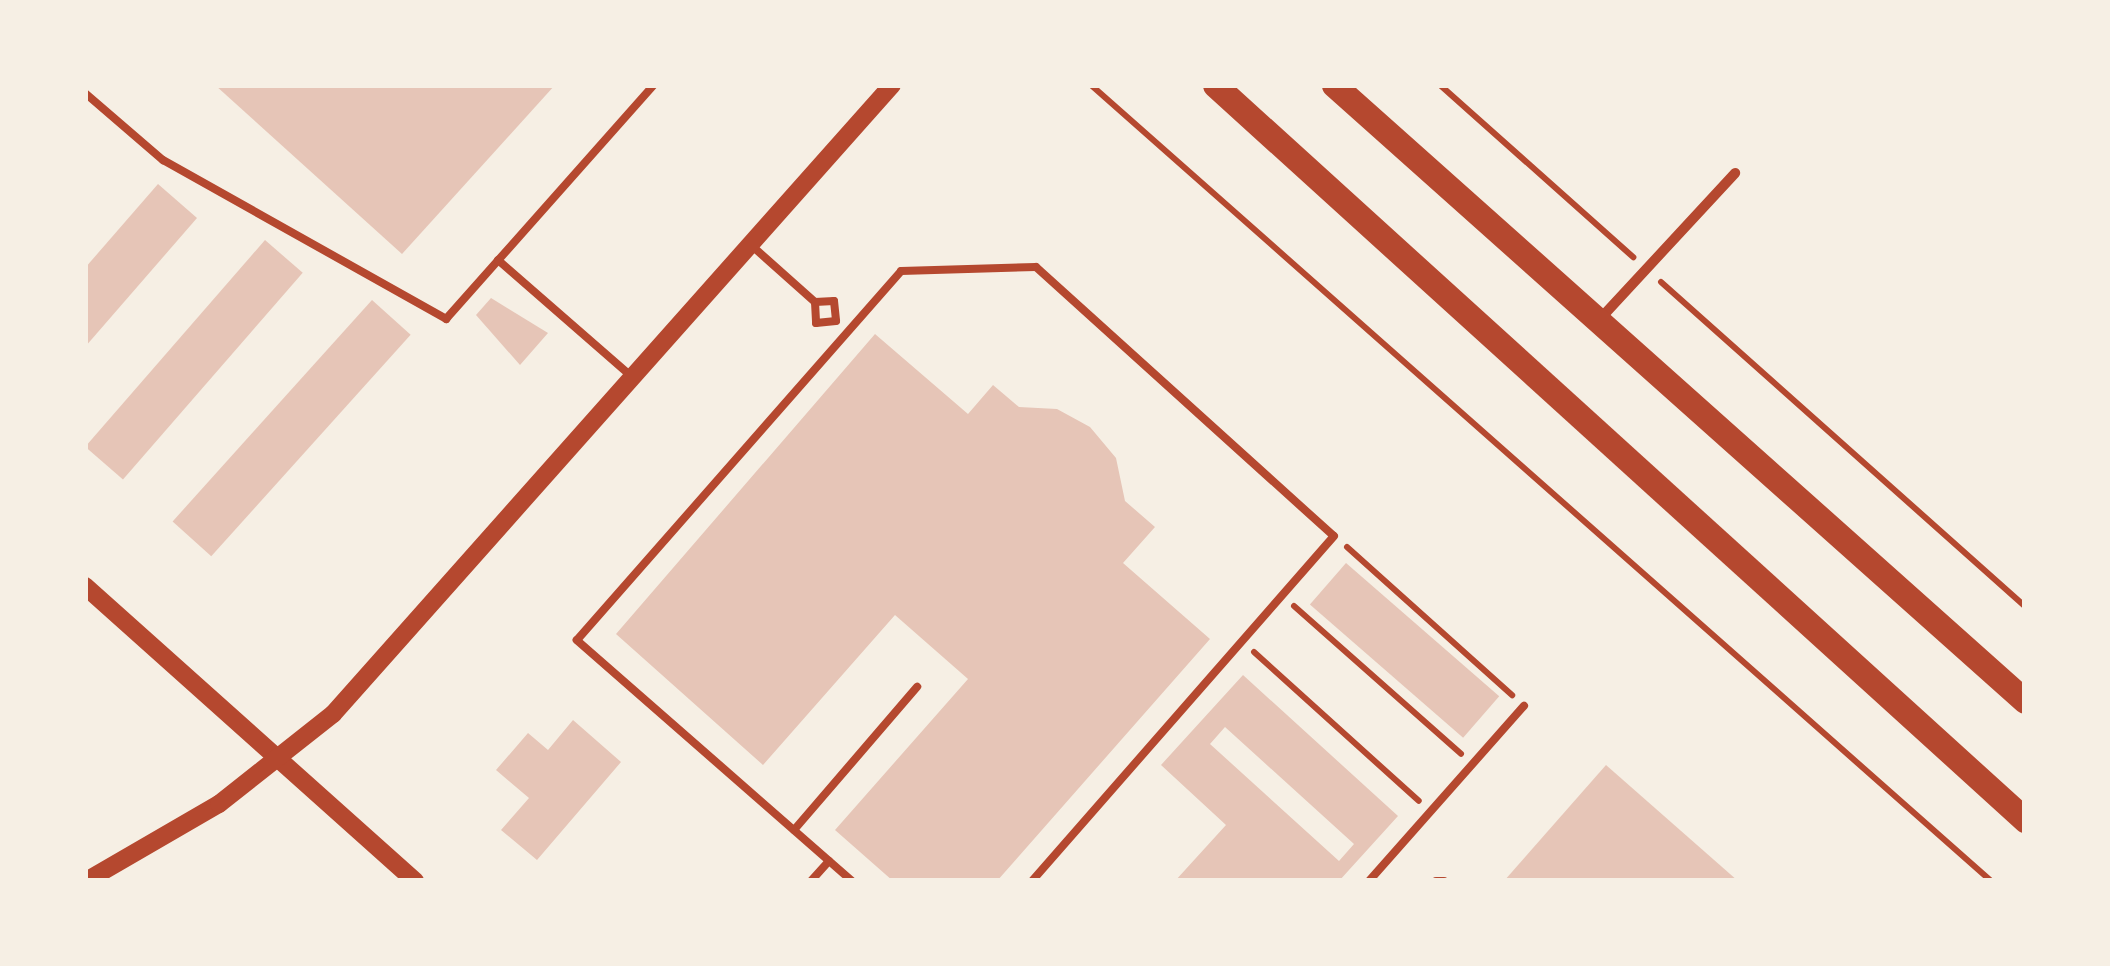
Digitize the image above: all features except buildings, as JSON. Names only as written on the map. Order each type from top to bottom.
[{"type":"main road","points":[[1215,85],[2025,820]]},
{"type":"main road","points":[[1334,85],[2025,701]]},
{"type":"street","points":[[86,881],[219,804],[333,714],[892,85]]},
{"type":"street","points":[[1599,321],[1734,173]]},
{"type":"street","points":[[85,586],[415,881]]},
{"type":"lane","points":[[85,93],[164,160],[446,318],[654,85]]},
{"type":"lane","points":[[750,244],[815,302],[834,301],[836,321],[848,331]]},
{"type":"lane","points":[[498,260],[632,377]]},
{"type":"lane","points":[[852,881],[577,640],[901,271],[1036,267],[1334,536],[1032,881]]},
{"type":"lane","points":[[815,302],[816,323],[836,321]]},
{"type":"lane","points":[[794,830],[917,688]]},
{"type":"lane","points":[[1368,881],[1524,706]]},
{"type":"lane","points":[[811,881],[829,861]]},
{"type":"lane","points":[[1436,881],[1444,881]]},
{"type":"path","points":[[1091,85],[1991,881]]},
{"type":"path","points":[[1440,85],[2025,606]]},
{"type":"path","points":[[1334,536],[1524,706]]},
{"type":"path","points":[[1282,595],[1472,764]]},
{"type":"path","points":[[1242,641],[1430,812]]}]
